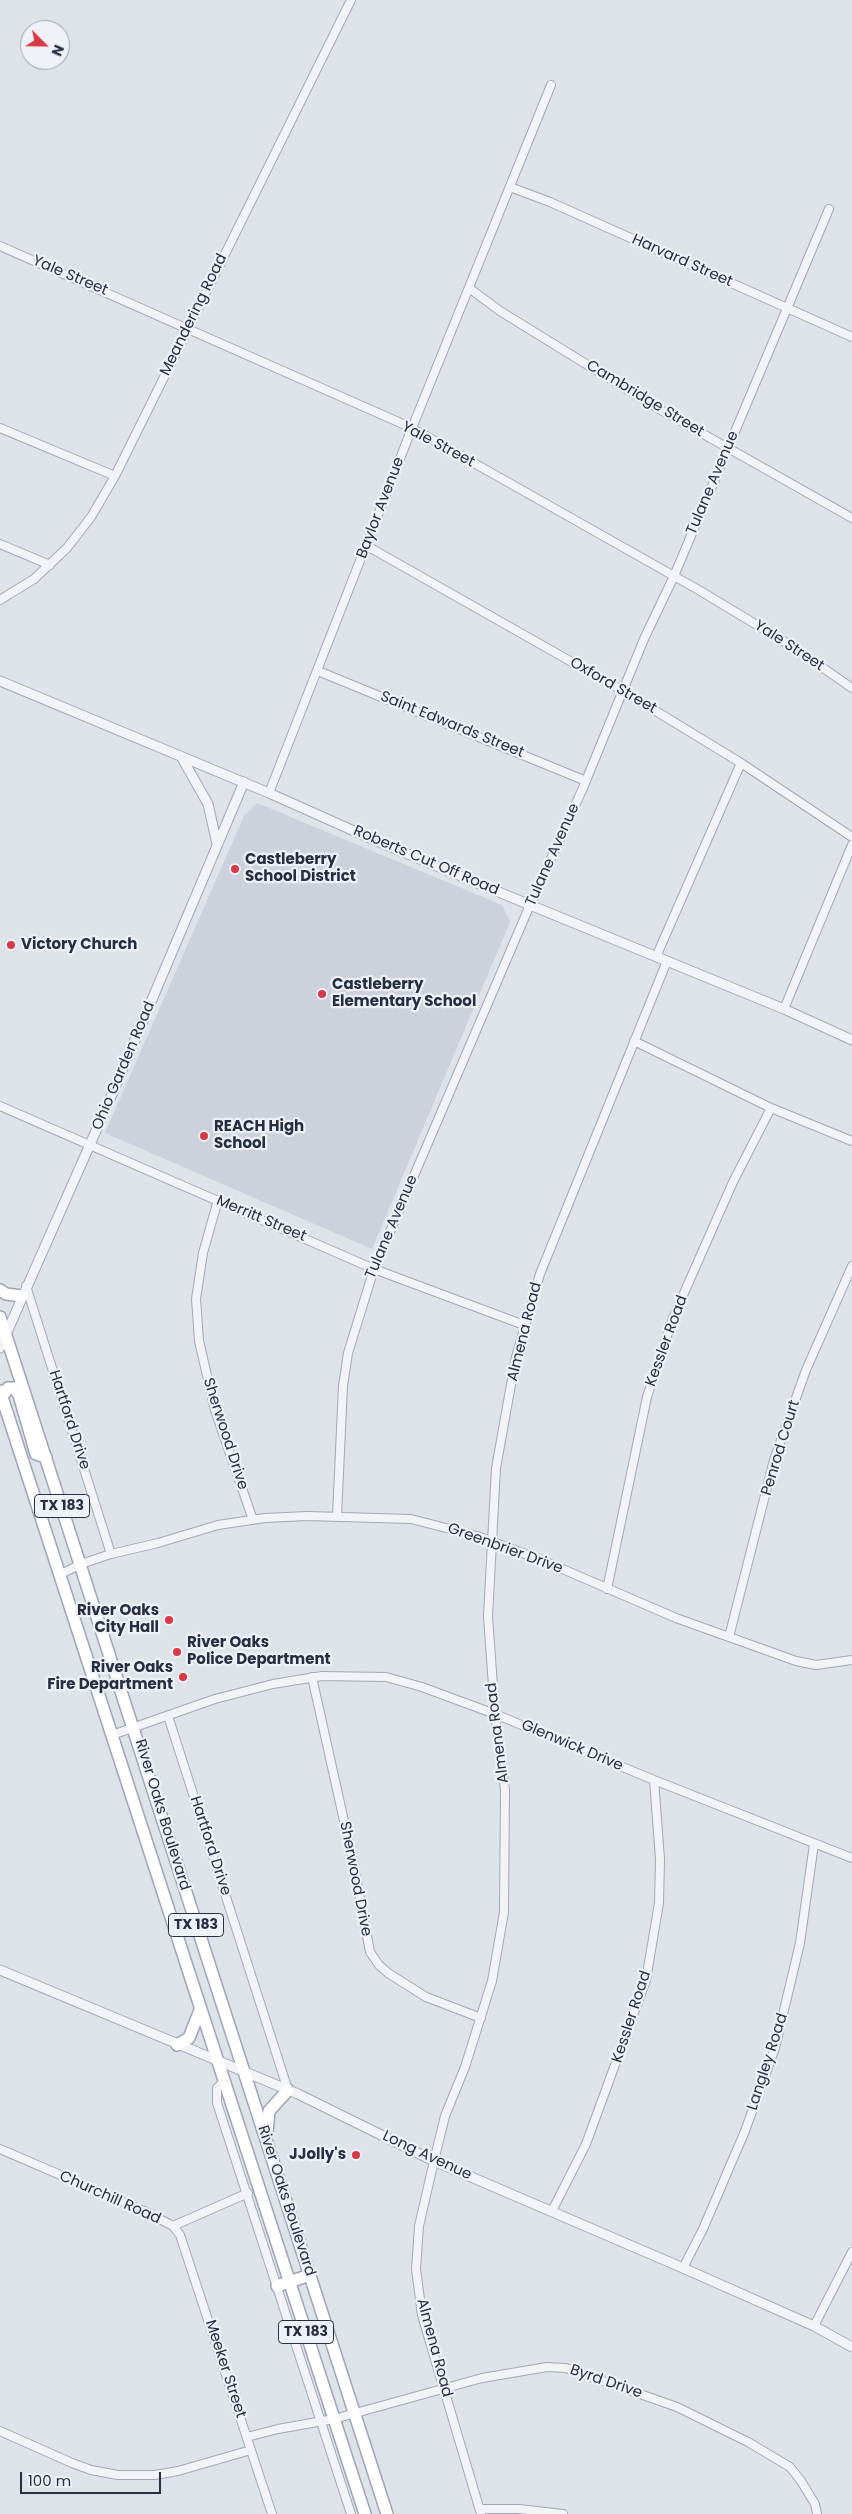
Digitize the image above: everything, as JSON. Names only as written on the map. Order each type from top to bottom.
[{"type":"main road","points":[[0,1290],[24,1291]]},
{"type":"main road","name":"River Oaks Boulevard","points":[[0,1317],[134,1726],[387,2514]]},
{"type":"main road","points":[[1,1394],[8,1388],[14,1388],[19,1395],[36,1454],[46,1457]]},
{"type":"main road","name":"River Oaks Boulevard","points":[[1,1394],[223,2082],[365,2514]]},
{"type":"main road","points":[[177,2046],[189,2038],[200,2010]]},
{"type":"main road","points":[[266,2139],[269,2111],[288,2090]]},
{"type":"main road","points":[[277,2286],[310,2275]]},
{"type":"street","name":"Meandering Road","points":[[0,600],[34,579],[67,548],[91,517],[116,476],[350,0]]},
{"type":"street","name":"Baylor Avenue","points":[[269,793],[412,428],[552,85]]},
{"type":"street","name":"Harvard Street","points":[[510,187],[550,202],[852,336]]},
{"type":"street","name":"Tulane Avenue","points":[[337,1516],[343,1386],[348,1353],[374,1268],[530,905],[586,781],[623,690],[674,576],[829,209]]},
{"type":"street","name":"Yale Street","points":[[0,246],[412,428],[674,576],[790,646],[852,688]]},
{"type":"street","name":"Cambridge Street","points":[[469,288],[500,311],[658,409],[852,518]]},
{"type":"street","points":[[0,428],[116,476]]},
{"type":"street","points":[[0,544],[50,565]]},
{"type":"street","name":"Oxford Street","points":[[367,546],[623,690],[741,763],[852,837]]},
{"type":"street","name":"Saint Edwards Street","points":[[318,671],[586,781]]},
{"type":"street","name":"Roberts Cut Off Road","points":[[0,681],[244,782],[372,839],[784,1009],[852,1040]]},
{"type":"street","points":[[182,757],[208,804],[217,844]]},
{"type":"street","points":[[656,957],[741,763]]},
{"type":"street","name":"Ohio Garden Road","points":[[0,1348],[244,782]]},
{"type":"street","points":[[784,1009],[852,845]]},
{"type":"street","name":"Almena Road","points":[[481,2511],[422,2315],[416,2269],[419,2226],[434,2160],[445,2116],[481,2018],[492,1981],[504,1912],[505,1790],[495,1714],[488,1616],[496,1468],[516,1357],[540,1274],[666,961]]},
{"type":"street","points":[[634,1042],[771,1108],[852,1141]]},
{"type":"street","name":"Merritt Street","points":[[0,1106],[374,1268],[524,1325]]},
{"type":"street","name":"Kessler Road","points":[[607,1588],[647,1397],[673,1318],[733,1182],[771,1108]]},
{"type":"street","name":"Sherwood Drive","points":[[218,1200],[203,1253],[196,1299],[198,1341],[214,1410],[253,1520]]},
{"type":"street","name":"Penrod Court","points":[[729,1638],[774,1460],[806,1370],[852,1266]]},
{"type":"street","name":"Hartford Drive","points":[[24,1291],[111,1554]]},
{"type":"street","name":"Greenbrier Drive","points":[[60,1575],[81,1564],[111,1554],[218,1526],[253,1520],[306,1516],[411,1519],[491,1541],[676,1618],[796,1661],[816,1665],[852,1660]]},
{"type":"street","name":"Glenwick Drive","points":[[112,1734],[215,1699],[312,1678],[359,1675],[386,1677],[422,1687],[495,1714],[654,1780],[852,1858]]},
{"type":"street","name":"Sherwood Drive","points":[[312,1678],[352,1857],[370,1952],[379,1965],[426,1997],[481,2018]]},
{"type":"street","name":"Hartford Drive","points":[[168,1716],[288,2090]]},
{"type":"street","name":"Kessler Road","points":[[552,2211],[586,2144],[646,1980],[659,1903],[660,1859],[654,1780]]},
{"type":"street","name":"Langley Road","points":[[683,2268],[703,2229],[745,2131],[776,2048],[800,1943],[814,1844]]},
{"type":"street","name":"Long Avenue","points":[[0,1970],[177,2046],[288,2090],[434,2160],[814,2326],[851,2346]]},
{"type":"street","points":[[223,2082],[217,2088],[217,2103],[248,2193],[350,2514]]},
{"type":"street","name":"Churchill Road","points":[[0,2149],[144,2211],[173,2226],[248,2193]]},
{"type":"street","name":"Meeker Street","points":[[173,2226],[184,2243],[272,2514]]},
{"type":"street","points":[[814,2326],[852,2252]]},
{"type":"street","name":"Byrd Drive","points":[[247,2437],[355,2414],[482,2378],[547,2367],[566,2368],[677,2407],[748,2442],[790,2468],[802,2481],[815,2504],[817,2514]]},
{"type":"street","points":[[0,2431],[85,2468],[118,2475],[155,2475],[178,2471],[251,2450]]},
{"type":"street","points":[[481,2511],[519,2508],[563,2514]]},
{"type":"shaded area","name":"Castleberry Elementary School","points":[[257,803],[502,905],[510,922],[372,1249],[105,1133],[244,816]]},
{"type":"place","name":"Castleberry School District","points":[[235,869]]},
{"type":"place","name":"Victory Church","points":[[11,945]]},
{"type":"place","name":"Castleberry Elementary School","points":[[322,994]]},
{"type":"place","name":"REACH High School","points":[[204,1136]]},
{"type":"place","name":"River Oaks City Hall","points":[[169,1620]]},
{"type":"place","name":"River Oaks Police Department","points":[[177,1652]]},
{"type":"place","name":"River Oaks Fire Department","points":[[183,1677]]},
{"type":"place","name":"JJolly's","points":[[356,2155]]}]
